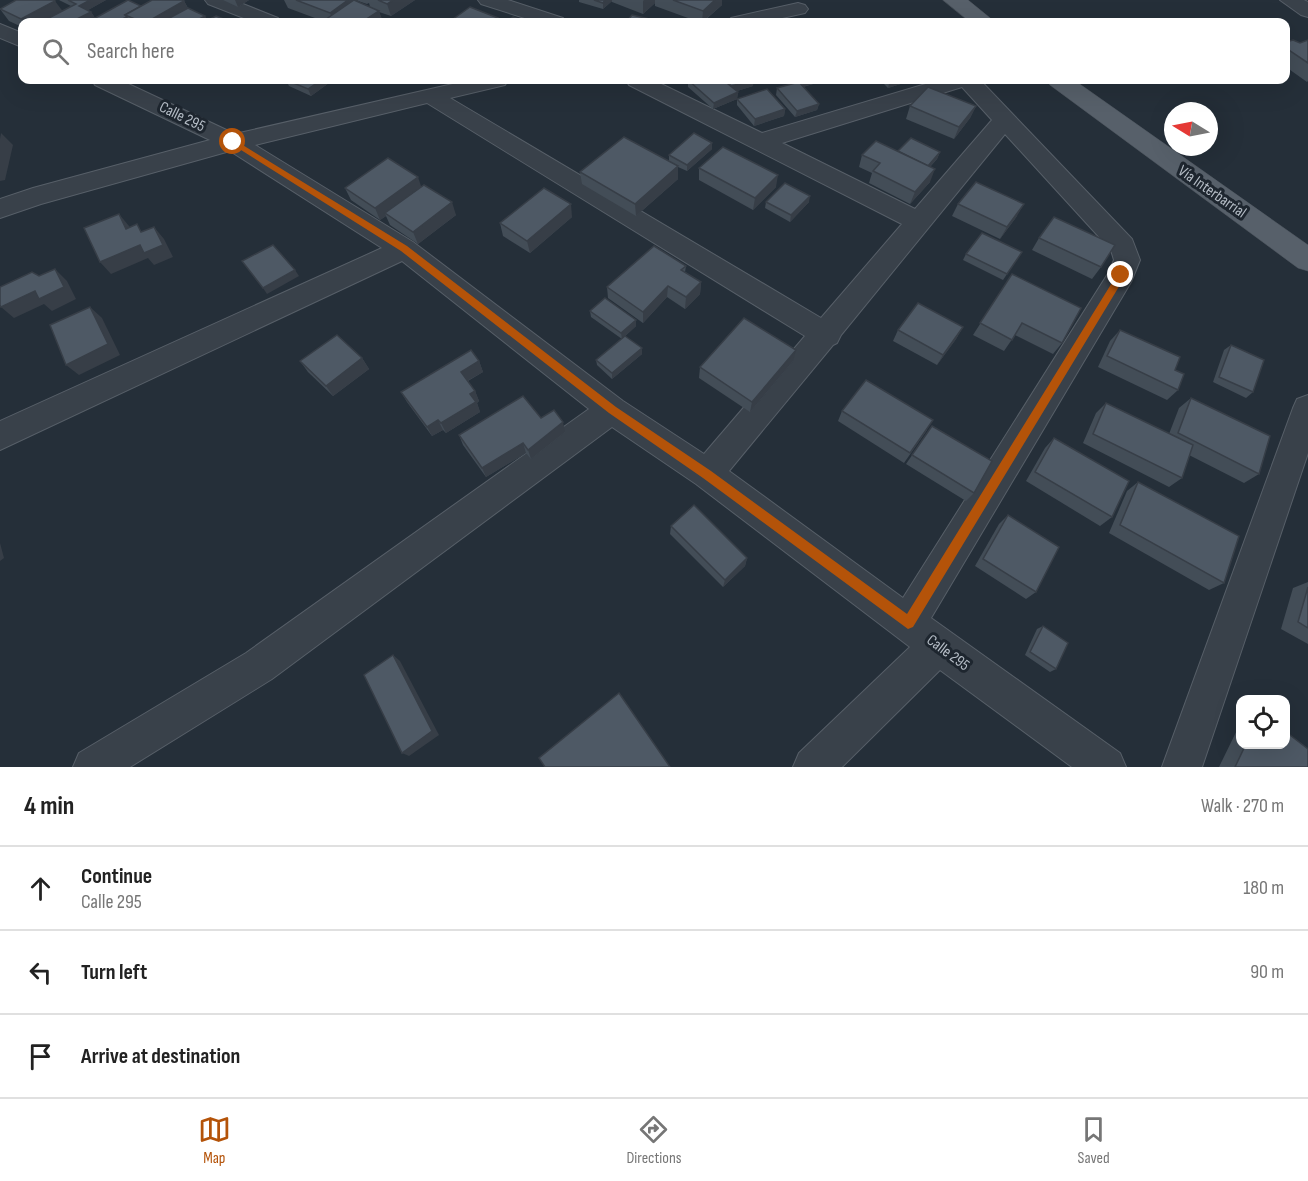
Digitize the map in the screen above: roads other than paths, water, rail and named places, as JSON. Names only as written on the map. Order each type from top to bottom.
[{"type":"main road","points":[[954,0],[979,18]]},
{"type":"main road","name":"Vía Interbarrial","points":[[1064,84],[1308,260]]},
{"type":"street","points":[[215,0],[261,18]]},
{"type":"street","points":[[488,0],[544,18]]},
{"type":"street","points":[[756,18],[798,9],[769,0]]},
{"type":"street","points":[[1290,0],[1308,11]]},
{"type":"street","points":[[0,30],[18,39]]},
{"type":"street","name":"Calle 295","points":[[111,84],[233,142],[404,249],[612,410],[707,474],[938,646],[1106,767]]},
{"type":"street","points":[[0,208],[429,89],[467,84]]},
{"type":"street","points":[[645,84],[919,222]]},
{"type":"street","points":[[759,142],[948,84]]},
{"type":"street","points":[[908,623],[1121,275],[1126,260],[1123,246],[972,84]]},
{"type":"street","points":[[429,89],[827,334]]},
{"type":"street","points":[[707,474],[827,334],[1006,118]]},
{"type":"street","points":[[0,436],[404,249]]},
{"type":"street","points":[[1182,767],[1308,408]]},
{"type":"street","points":[[93,767],[259,666],[612,410]]},
{"type":"street","points":[[813,767],[938,646]]}]
